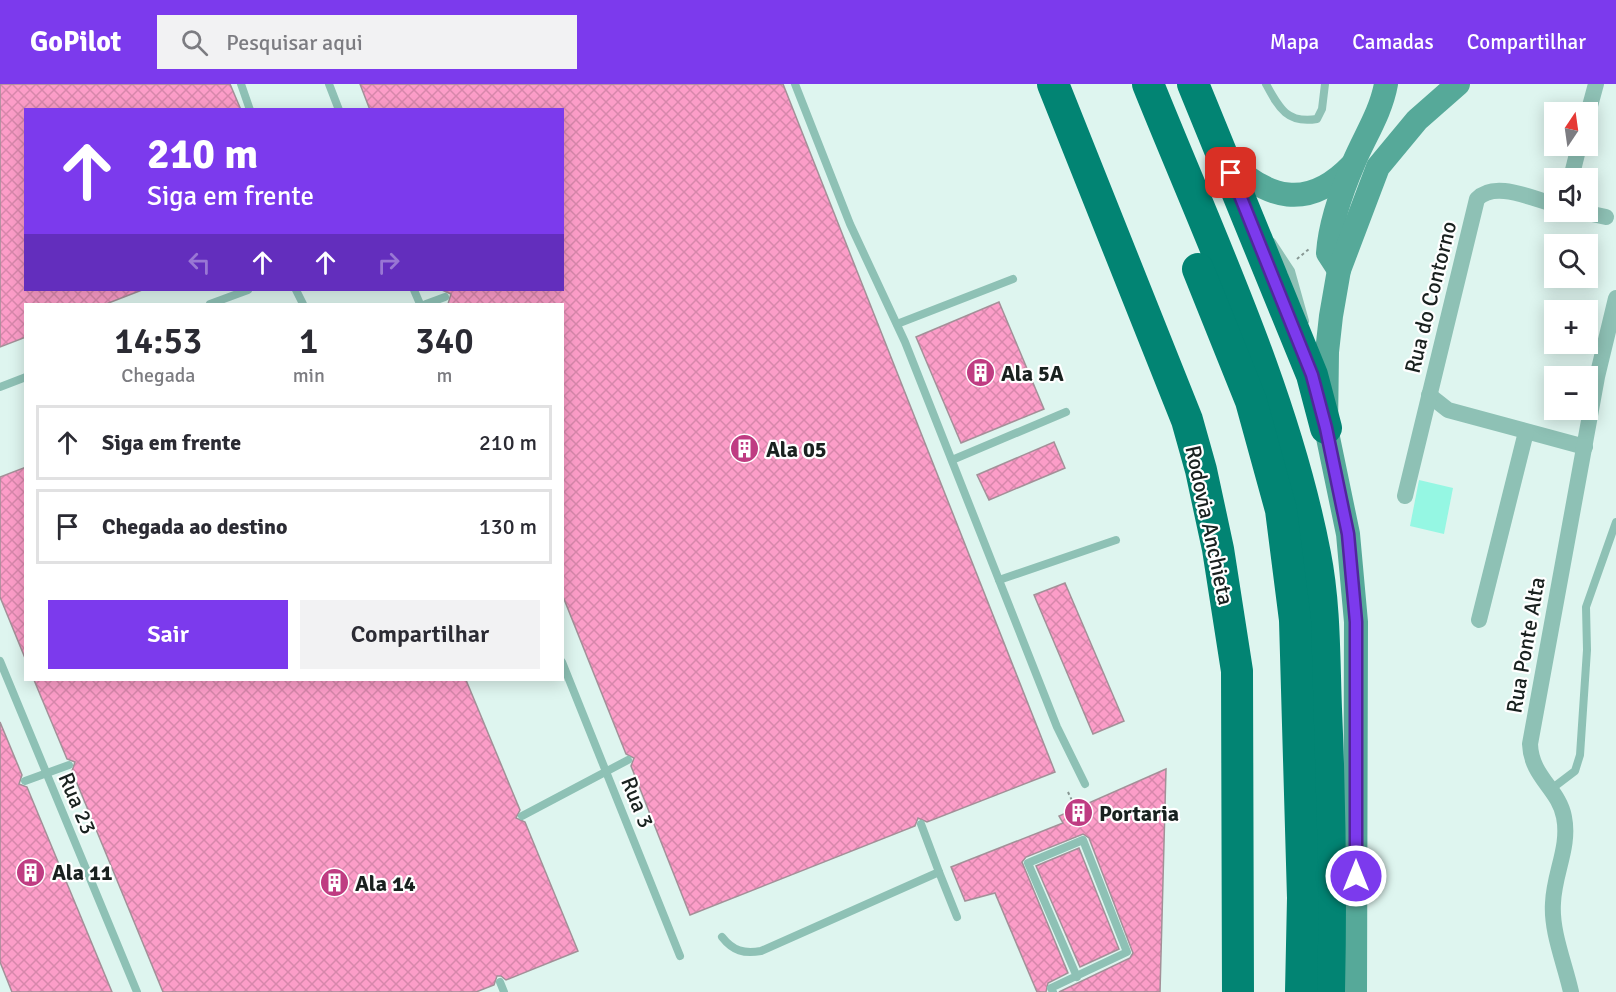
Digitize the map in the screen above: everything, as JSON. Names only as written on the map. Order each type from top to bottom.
[{"type":"highway","name":"Rodovia Anchieta","points":[[1053,84],[1187,420],[1201,470],[1218,549],[1237,671],[1238,992]]},
{"type":"highway","points":[[1125,84],[1251,401],[1281,510],[1295,620],[1302,898],[1301,992]]},
{"type":"highway","points":[[1148,84],[1274,399],[1302,493],[1316,557],[1323,625],[1328,749],[1331,900],[1329,992]]},
{"type":"highway","points":[[1193,84],[1312,375],[1326,428]]},
{"type":"main road","points":[[1355,992],[1356,622],[1348,534],[1326,428],[1327,352],[1339,270],[1378,167],[1417,120],[1458,84]]},
{"type":"main road","points":[[1384,93],[1389,113],[1397,118],[1417,120]]},
{"type":"main road","points":[[1339,270],[1328,253],[1329,242],[1353,163],[1384,93]]},
{"type":"main road","points":[[1223,156],[1255,184],[1271,191],[1299,195],[1316,193],[1328,186],[1353,163]]},
{"type":"street","points":[[1591,102],[1596,84]]},
{"type":"street","name":"Rua do Contorno","points":[[1544,201],[1496,189],[1477,199],[1430,395],[1448,410],[1585,447]]},
{"type":"street","points":[[1598,215],[1606,217]]},
{"type":"street","name":"Rua Ponte Alta","points":[[1571,992],[1552,905],[1563,856],[1564,819],[1562,809],[1534,765],[1530,744],[1600,360],[1616,298]]},
{"type":"street","points":[[1405,496],[1430,395]]},
{"type":"street","points":[[1479,620],[1526,432]]},
{"type":"lane","points":[[240,84],[249,108]]},
{"type":"lane","points":[[329,84],[338,108]]},
{"type":"lane","points":[[795,84],[850,224],[897,324],[1057,727],[1085,784]]},
{"type":"lane","points":[[1266,84],[1288,116],[1304,121],[1317,119],[1322,109],[1326,84]]},
{"type":"lane","points":[[897,324],[1012,279]]},
{"type":"lane","points":[[213,303],[245,291]]},
{"type":"lane","points":[[429,303],[445,297]]},
{"type":"lane","points":[[0,387],[24,378]]},
{"type":"lane","points":[[952,460],[1066,412]]},
{"type":"lane","points":[[1550,790],[1575,771],[1580,755],[1587,650],[1586,607],[1616,522]]},
{"type":"lane","points":[[999,580],[1116,540]]},
{"type":"lane","name":"Rua 23","points":[[0,661],[137,992]]},
{"type":"lane","name":"Rua 3","points":[[564,667],[680,956]]},
{"type":"lane","points":[[522,816],[628,760]]},
{"type":"lane","points":[[25,781],[69,765]]},
{"type":"lane","points":[[921,824],[957,917]]},
{"type":"lane","points":[[1053,992],[1051,988],[1077,977],[1127,952],[1083,840],[1028,863],[1077,977]]},
{"type":"lane","points":[[722,938],[731,948],[742,952],[761,951],[939,872]]},
{"type":"lane","points":[[500,982],[504,992]]},
{"type":"path","points":[[1068,792],[1082,822]]},
{"type":"green space","points":[[1419,480],[1453,488],[1444,534],[1410,526]]},
{"type":"building","points":[[0,84],[230,84],[240,108],[24,108],[24,291],[139,291],[109,303],[24,303],[24,338],[0,347]]},
{"type":"building","name":"Ala 05","points":[[360,84],[783,84],[1055,772],[927,822],[918,818],[915,826],[690,915],[631,766],[634,758],[626,754],[564,599],[564,303],[448,303],[451,294],[444,291],[564,291],[564,108],[369,108]]},
{"type":"building","name":"Ala 5A","points":[[999,302],[1044,409],[961,443],[916,337]]},
{"type":"building","points":[[1054,442],[1065,468],[989,500],[977,475]]},
{"type":"building","points":[[24,468],[24,656],[0,597],[0,477]]},
{"type":"building","points":[[1065,583],[1124,721],[1093,734],[1034,595]]},
{"type":"building","name":"Ala 14","points":[[34,681],[466,681],[520,810],[516,818],[525,822],[578,951],[506,980],[497,976],[494,985],[476,992],[163,992],[72,771],[75,762],[67,759]]},
{"type":"building","name":"Ala 11","points":[[0,722],[22,775],[19,784],[27,787],[112,992],[12,992],[0,962]]},
{"type":"building","points":[[1166,769],[1160,992],[1059,992],[1130,958],[1133,953],[1089,838],[1083,834],[1026,857],[1022,862],[1068,973],[1048,983],[1046,992],[1037,992],[995,893],[965,901],[951,867],[1063,823],[1059,816]]},
{"type":"building","points":[[1079,848],[1119,949],[1080,967],[1036,866]]},
{"type":"place","name":"Ala 5A","points":[[980,373]]},
{"type":"place","name":"Ala 05","points":[[745,449]]},
{"type":"place","name":"Portaria","points":[[1078,813]]},
{"type":"place","name":"Ala 11","points":[[31,872]]},
{"type":"place","name":"Ala 14","points":[[334,883]]},
{"type":"route","points":[[1231,173],[1312,375],[1326,428],[1348,534],[1356,622],[1356,876]]}]
